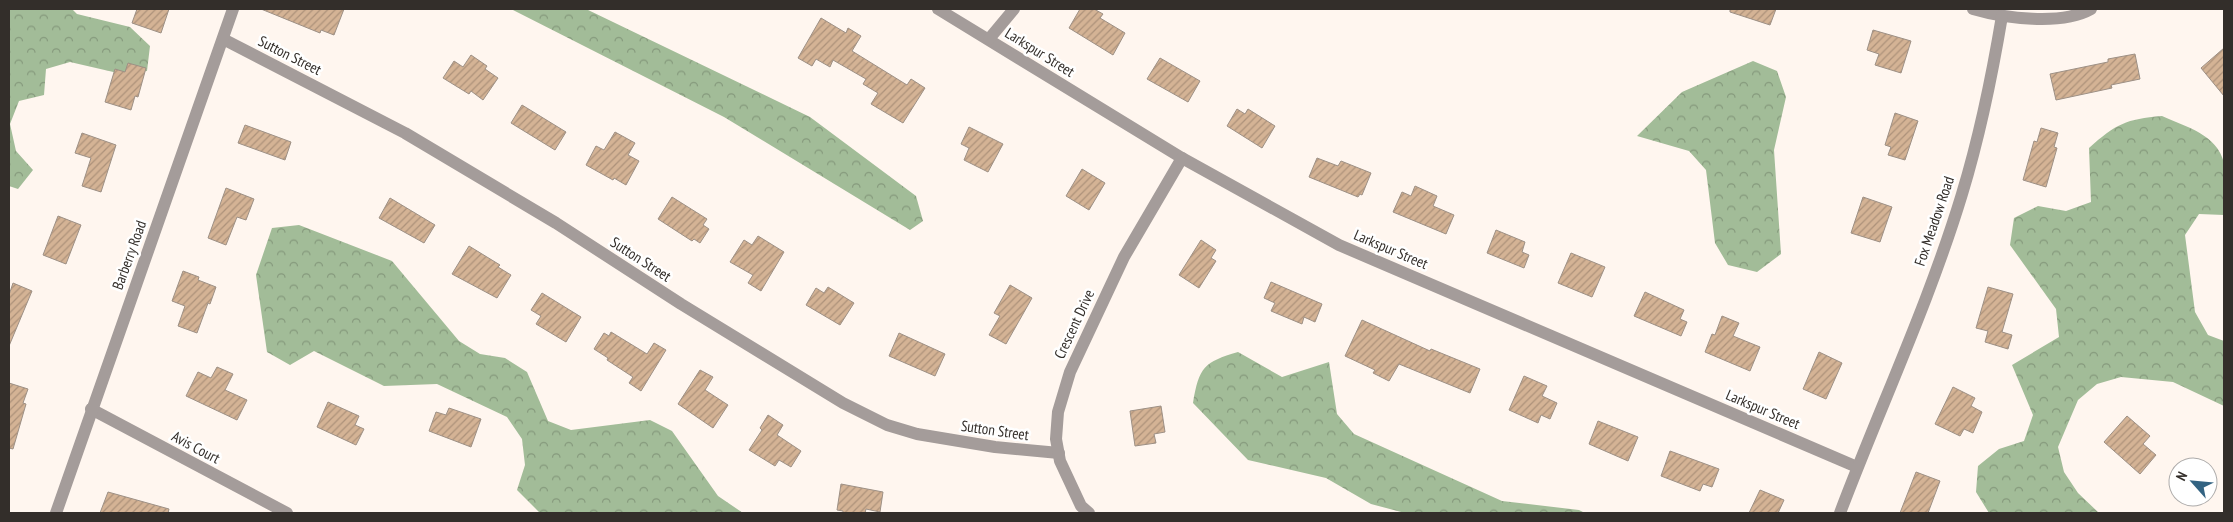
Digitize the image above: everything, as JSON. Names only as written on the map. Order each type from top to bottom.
[{"type":"street","name":"Barberry Road","points":[[56,513],[233,9]]},
{"type":"street","name":"Larkspur Street","points":[[938,9],[1182,158],[1339,245],[1857,468]]},
{"type":"street","points":[[989,39],[1014,9]]},
{"type":"street","points":[[1972,9],[2019,19],[2083,14],[2091,9]]},
{"type":"street","name":"Fox Meadow Road","points":[[1840,513],[1901,364],[1962,195],[1987,103],[2002,16]]},
{"type":"street","name":"Sutton Street","points":[[223,39],[405,134],[556,223],[681,304],[843,403],[887,425],[917,434],[966,443],[1059,453]]},
{"type":"street","name":"Crescent Drive","points":[[1089,513],[1081,506],[1060,461],[1056,439],[1058,412],[1070,372],[1124,257],[1182,158]]},
{"type":"street","name":"Avis Court","points":[[91,409],[286,513]]},
{"type":"green space","points":[[9,9],[72,9],[77,14],[130,27],[150,46],[147,71],[122,74],[70,62],[46,69],[44,95],[19,101],[10,124],[16,151],[33,170],[18,189],[9,186]]},
{"type":"green space","points":[[511,9],[586,9],[810,117],[916,196],[923,221],[910,230],[724,117]]},
{"type":"green space","points":[[1753,61],[1777,71],[1786,97],[1774,150],[1781,254],[1757,272],[1728,265],[1715,243],[1706,170],[1689,151],[1637,136],[1682,92]]},
{"type":"green space","points":[[2162,116],[2208,138],[2215,145],[2224,163],[2224,215],[2199,214],[2185,235],[2195,312],[2208,335],[2224,341],[2224,406],[2173,382],[2121,377],[2097,384],[2078,400],[2058,447],[2064,472],[2078,493],[2099,513],[1989,513],[1976,492],[1978,466],[1999,449],[2024,441],[2033,415],[2012,365],[2059,337],[2056,309],[2010,245],[2014,218],[2038,206],[2066,211],[2091,202],[2089,148],[2107,133],[2122,124],[2139,119]]},
{"type":"green space","points":[[299,225],[392,261],[459,341],[480,354],[505,358],[527,372],[548,421],[571,430],[650,420],[672,431],[718,496],[743,513],[540,513],[517,490],[525,465],[522,439],[507,417],[437,384],[384,386],[314,351],[290,365],[267,352],[256,275],[272,228]]},
{"type":"green space","points":[[1238,352],[1282,377],[1329,362],[1337,414],[1354,434],[1502,501],[1579,510],[1585,513],[1405,513],[1371,504],[1326,478],[1248,460],[1193,403],[1198,381],[1205,368],[1217,359]]},
{"type":"building","points":[[137,9],[169,9],[161,33],[132,23]]},
{"type":"building","points":[[261,9],[344,9],[334,35],[321,30],[320,33]]},
{"type":"building","points":[[1080,9],[1094,9],[1103,14],[1100,18],[1125,33],[1113,55],[1069,28]]},
{"type":"building","points":[[1730,9],[1776,9],[1770,25],[1730,12]]},
{"type":"building","points":[[821,18],[846,33],[848,28],[861,36],[852,51],[907,85],[911,79],[925,88],[903,123],[871,104],[878,93],[863,84],[866,79],[833,60],[830,67],[816,59],[812,66],[798,58]]},
{"type":"building","points":[[1873,30],[1911,41],[1901,73],[1875,65],[1879,54],[1867,50]]},
{"type":"building","points":[[2224,48],[2224,96],[2201,68]]},
{"type":"building","points":[[2135,54],[2140,79],[2111,85],[2112,88],[2056,100],[2050,74],[2108,62],[2108,59]]},
{"type":"building","points":[[471,55],[487,66],[485,69],[498,78],[483,100],[471,91],[469,94],[443,78],[454,61],[463,67]]},
{"type":"building","points":[[1160,58],[1200,81],[1188,102],[1147,79]]},
{"type":"building","points":[[128,63],[146,68],[138,97],[135,96],[131,110],[105,102],[115,69],[125,72]]},
{"type":"building","points":[[522,105],[566,132],[555,150],[511,123]]},
{"type":"building","points":[[1237,109],[1245,114],[1248,109],[1275,126],[1262,148],[1227,126]]},
{"type":"building","points":[[1895,113],[1918,121],[1905,160],[1888,155],[1891,147],[1885,145]]},
{"type":"building","points":[[245,125],[291,142],[285,160],[238,143]]},
{"type":"building","points":[[969,127],[1003,144],[988,172],[964,160],[969,148],[961,144]]},
{"type":"building","points":[[2041,128],[2058,133],[2054,147],[2057,148],[2046,187],[2023,180],[2034,141],[2037,142]]},
{"type":"building","points":[[615,132],[635,143],[628,155],[639,161],[626,185],[586,165],[596,146],[604,150]]},
{"type":"building","points":[[82,133],[116,145],[101,192],[82,186],[91,158],[75,153]]},
{"type":"building","points":[[1317,158],[1338,166],[1341,161],[1371,173],[1362,195],[1360,194],[1358,197],[1309,177]]},
{"type":"building","points":[[1082,169],[1105,183],[1089,210],[1066,196]]},
{"type":"building","points":[[1415,186],[1437,196],[1433,206],[1454,215],[1446,234],[1393,212],[1402,192],[1411,196]]},
{"type":"building","points":[[226,188],[254,199],[246,220],[237,217],[226,245],[208,238]]},
{"type":"building","points":[[672,197],[707,219],[703,225],[709,229],[700,243],[694,239],[692,241],[658,219]]},
{"type":"building","points":[[1863,197],[1892,207],[1880,242],[1851,233]]},
{"type":"building","points":[[390,198],[435,225],[424,243],[379,218]]},
{"type":"building","points":[[58,216],[81,225],[66,264],[43,255]]},
{"type":"building","points":[[1496,230],[1525,242],[1522,252],[1529,255],[1524,268],[1487,253]]},
{"type":"building","points":[[758,236],[784,252],[761,291],[748,283],[753,275],[730,262],[744,240],[752,245]]},
{"type":"building","points":[[1201,240],[1216,250],[1211,258],[1216,261],[1199,288],[1179,275]]},
{"type":"building","points":[[469,246],[500,265],[498,267],[511,275],[497,298],[452,274]]},
{"type":"building","points":[[1571,253],[1605,267],[1592,297],[1558,283]]},
{"type":"building","points":[[183,271],[199,277],[198,280],[216,287],[197,333],[178,326],[185,306],[172,301]]},
{"type":"building","points":[[1271,282],[1322,304],[1315,322],[1304,317],[1302,324],[1271,311],[1275,303],[1264,298]]},
{"type":"building","points":[[13,283],[32,291],[9,346],[9,295]]},
{"type":"building","points":[[1010,285],[1032,298],[1006,344],[989,335],[1000,316],[994,313]]},
{"type":"building","points":[[828,287],[854,303],[840,325],[806,305],[816,288],[824,293]]},
{"type":"building","points":[[1988,287],[2013,294],[2002,332],[2012,335],[2008,349],[1985,342],[1988,331],[1976,328]]},
{"type":"building","points":[[1645,292],[1684,310],[1680,319],[1687,322],[1681,336],[1634,316]]},
{"type":"building","points":[[542,293],[581,317],[566,342],[536,324],[541,316],[531,310]]},
{"type":"building","points":[[1722,316],[1739,323],[1733,336],[1760,347],[1750,371],[1705,352],[1712,334],[1715,335]]},
{"type":"building","points":[[1362,320],[1430,351],[1431,349],[1480,369],[1470,393],[1399,364],[1389,381],[1373,373],[1375,370],[1345,356]]},
{"type":"building","points":[[611,332],[647,354],[654,343],[666,350],[641,391],[629,383],[633,377],[594,349],[604,333],[609,336]]},
{"type":"building","points":[[899,333],[945,354],[935,376],[889,356]]},
{"type":"building","points":[[1819,352],[1842,363],[1826,399],[1803,389]]},
{"type":"building","points":[[217,367],[233,374],[225,390],[247,400],[237,420],[186,396],[198,372],[211,378]]},
{"type":"building","points":[[700,370],[713,377],[705,390],[728,405],[713,428],[678,404]]},
{"type":"building","points":[[1524,376],[1547,386],[1542,396],[1557,403],[1550,419],[1541,415],[1538,423],[1509,410]]},
{"type":"building","points":[[9,383],[28,389],[23,403],[26,404],[13,449],[9,448]]},
{"type":"building","points":[[1953,387],[1975,398],[1971,406],[1982,412],[1973,433],[1964,429],[1960,436],[1935,424]]},
{"type":"building","points":[[328,402],[359,416],[355,425],[364,429],[356,445],[317,427]]},
{"type":"building","points":[[1161,406],[1165,432],[1154,434],[1156,443],[1135,446],[1130,411]]},
{"type":"building","points":[[449,408],[481,419],[471,447],[429,431],[436,412],[446,415]]},
{"type":"building","points":[[768,415],[783,425],[777,435],[801,451],[791,467],[779,460],[775,466],[749,450],[762,430],[760,428]]},
{"type":"building","points":[[2127,416],[2150,436],[2143,444],[2156,455],[2140,474],[2104,442]]},
{"type":"building","points":[[1598,421],[1638,437],[1628,461],[1589,444]]},
{"type":"building","points":[[1670,451],[1719,469],[1712,487],[1703,484],[1700,491],[1661,476]]},
{"type":"building","points":[[1916,472],[1940,481],[1928,513],[1900,513]]},
{"type":"building","points":[[841,484],[883,492],[880,512],[866,509],[865,513],[843,513],[843,511],[837,510]]},
{"type":"building","points":[[1760,490],[1784,500],[1778,513],[1749,513]]},
{"type":"building","points":[[108,492],[169,509],[168,513],[100,513]]}]
